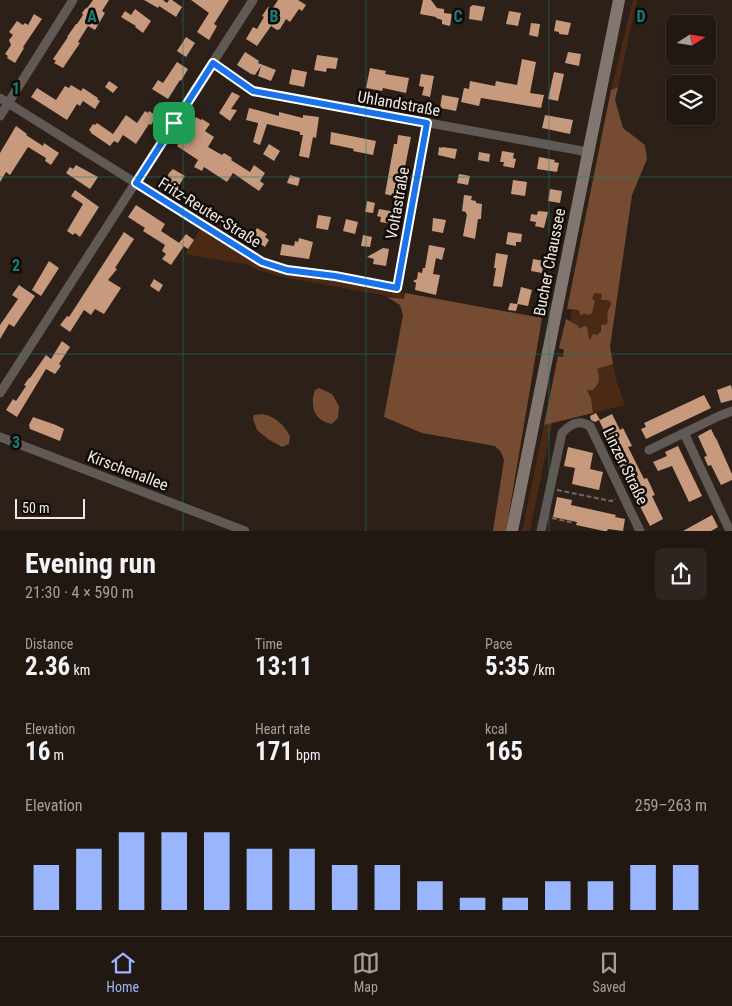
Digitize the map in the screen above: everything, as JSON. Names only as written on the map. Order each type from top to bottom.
[{"type":"main road","name":"Bucher Chaussee","points":[[512,531],[619,0]]},
{"type":"street","points":[[0,116],[73,0]]},
{"type":"street","points":[[0,393],[253,0]]},
{"type":"street","name":"Uhlandstraße","points":[[213,63],[253,91],[588,152]]},
{"type":"street","name":"Fritz-Reuter-Straße","points":[[0,98],[262,262],[287,270],[335,276],[397,288]]},
{"type":"street","name":"Voltastraße","points":[[397,288],[427,123]]},
{"type":"street","points":[[649,450],[719,416],[732,412]]},
{"type":"street","name":"Linzer Straße","points":[[541,531],[562,433],[569,425],[584,423],[590,426],[640,531]]},
{"type":"street","points":[[684,433],[730,531]]},
{"type":"street","name":"Kirschenallee","points":[[0,437],[245,531]]},
{"type":"path","points":[[550,489],[611,501],[623,496]]},
{"type":"path","points":[[544,516],[574,523]]},
{"type":"shaded area","points":[[633,0],[637,0],[618,87],[611,90]]},
{"type":"shaded area","points":[[618,87],[615,100],[623,128],[645,145],[647,159],[632,195],[610,347],[613,364],[597,369],[598,382],[593,390],[587,391],[591,398],[593,413],[544,425],[558,356],[563,357],[564,350],[559,348],[566,319],[577,325],[580,329],[587,326],[590,340],[593,334],[597,335],[601,331],[601,325],[608,322],[607,313],[611,302],[601,300],[602,294],[595,293],[592,298],[595,302],[592,313],[589,315],[580,315],[579,310],[567,309],[611,90]]},
{"type":"shaded area","points":[[201,228],[268,269],[405,293],[404,299],[282,277],[257,270],[249,265],[185,254]]},
{"type":"shaded area","points":[[405,293],[542,318],[506,531],[493,531],[504,460],[501,452],[495,446],[422,433],[384,417],[403,315],[400,305],[387,297],[404,299]]},
{"type":"shaded area","points":[[595,293],[602,294],[611,303],[607,313],[608,324],[601,325],[598,334],[591,340],[589,339],[588,332],[580,330],[577,325],[570,321],[572,310],[579,310],[580,315],[592,313],[595,302],[591,298]]},
{"type":"shaded area","points":[[613,364],[616,380],[625,405],[593,413],[591,399],[587,392],[597,369]]},
{"type":"shaded area","points":[[319,388],[332,394],[339,406],[338,418],[332,424],[321,420],[314,412],[315,390]]},
{"type":"shaded area","points":[[262,414],[275,419],[282,425],[290,436],[289,444],[282,447],[257,430],[253,419],[254,415]]},
{"type":"shaded area","points":[[552,423],[530,531],[522,531],[544,425]]},
{"type":"building","points":[[93,0],[109,0],[102,11],[105,13],[95,30],[88,26],[78,42],[80,43],[63,68],[54,63],[56,61],[53,59],[83,15],[82,13]]},
{"type":"building","points":[[144,0],[163,0],[167,3],[169,0],[172,0],[182,7],[176,17],[159,6],[158,8]]},
{"type":"building","points":[[191,0],[229,0],[214,24],[217,26],[209,40],[197,32],[209,13]]},
{"type":"building","points":[[278,0],[298,0],[306,5],[302,11],[299,9],[290,22],[286,19],[280,29],[277,30],[271,26],[257,46],[246,39],[253,27],[257,29],[268,7],[272,9]]},
{"type":"building","points":[[423,0],[431,0],[437,8],[444,9],[444,13],[452,14],[450,26],[442,24],[442,20],[436,17],[420,14]]},
{"type":"building","points":[[473,5],[485,7],[482,21],[469,19],[470,7]]},
{"type":"building","points":[[135,9],[151,21],[143,33],[136,26],[121,17],[125,11],[131,15]]},
{"type":"building","points":[[509,11],[521,13],[518,26],[506,24]]},
{"type":"building","points":[[34,14],[42,19],[23,47],[15,63],[7,58],[8,56],[5,54],[11,45],[9,40],[13,35],[9,32],[17,21],[23,25],[25,23],[28,25]]},
{"type":"building","points":[[556,20],[571,23],[568,35],[559,34],[559,32],[554,31]]},
{"type":"building","points":[[531,23],[540,24],[538,37],[529,35]]},
{"type":"building","points":[[186,37],[195,43],[186,57],[177,51]]},
{"type":"building","points":[[245,52],[259,61],[258,63],[276,70],[271,81],[258,76],[261,66],[255,75],[237,65]]},
{"type":"building","points":[[568,52],[581,54],[579,66],[565,63]]},
{"type":"building","points":[[317,55],[338,58],[336,69],[327,68],[326,72],[314,70]]},
{"type":"building","points":[[522,59],[536,62],[530,93],[544,95],[541,108],[481,98],[479,106],[461,102],[464,88],[469,89],[470,81],[495,86],[496,81],[517,85]]},
{"type":"building","points":[[177,62],[188,69],[168,99],[152,89],[158,80],[163,83]]},
{"type":"building","points":[[370,68],[386,71],[385,74],[409,78],[406,93],[383,88],[382,91],[366,88]]},
{"type":"building","points":[[292,69],[307,72],[304,87],[289,84]]},
{"type":"building","points":[[554,72],[564,74],[558,101],[548,99]]},
{"type":"building","points":[[421,74],[434,76],[430,97],[422,95],[424,87],[419,86]]},
{"type":"building","points":[[109,81],[118,87],[113,93],[105,87]]},
{"type":"building","points":[[71,85],[81,91],[83,88],[98,98],[100,101],[95,109],[83,101],[80,106],[77,104],[67,120],[31,97],[37,88],[56,100],[65,86],[69,88]]},
{"type":"building","points":[[232,92],[240,96],[231,109],[237,110],[230,121],[219,113]]},
{"type":"building","points":[[442,95],[459,98],[456,111],[440,108]]},
{"type":"building","points":[[249,108],[279,116],[279,112],[303,118],[303,115],[319,117],[316,138],[313,137],[309,158],[299,156],[303,135],[300,135],[300,132],[267,124],[260,145],[253,142],[258,123],[246,120]]},
{"type":"building","points":[[145,111],[148,113],[149,111],[157,116],[151,125],[149,124],[136,144],[123,135],[118,143],[114,141],[110,146],[89,130],[93,124],[97,123],[113,134],[126,115],[137,123]]},
{"type":"building","points":[[545,115],[573,120],[570,134],[542,128]]},
{"type":"building","points":[[196,117],[210,124],[205,131],[214,137],[208,147],[222,155],[224,153],[232,158],[231,160],[250,172],[254,165],[265,173],[260,181],[264,184],[259,191],[233,173],[227,182],[204,167],[202,171],[194,167],[198,160],[177,146]]},
{"type":"building","points":[[16,126],[43,146],[44,143],[59,153],[51,165],[45,161],[46,158],[28,147],[10,175],[6,172],[0,182],[0,153]]},
{"type":"building","points":[[331,132],[376,141],[373,155],[330,144]]},
{"type":"building","points":[[398,135],[411,137],[397,197],[385,194],[394,144],[397,144]]},
{"type":"building","points":[[269,144],[280,151],[274,161],[263,154]]},
{"type":"building","points":[[439,147],[457,149],[455,159],[438,155]]},
{"type":"building","points":[[502,151],[514,153],[513,158],[516,159],[514,168],[503,166],[504,162],[500,162]]},
{"type":"building","points":[[479,152],[490,154],[489,162],[478,160]]},
{"type":"building","points":[[539,157],[555,160],[554,162],[559,163],[557,172],[537,169]]},
{"type":"building","points":[[76,165],[98,177],[90,189],[66,173],[70,167],[73,169]]},
{"type":"building","points":[[173,169],[185,176],[176,190],[165,182]]},
{"type":"building","points":[[459,174],[470,176],[468,185],[457,183]]},
{"type":"building","points":[[290,175],[300,178],[298,186],[287,183]]},
{"type":"building","points":[[513,180],[527,182],[525,196],[511,194]]},
{"type":"building","points":[[550,189],[562,191],[560,203],[548,201]]},
{"type":"building","points":[[75,190],[99,207],[80,237],[75,233],[73,235],[67,231],[83,204],[71,196]]},
{"type":"building","points":[[464,195],[472,196],[471,200],[482,204],[481,219],[478,219],[475,239],[463,236],[467,214],[462,211]]},
{"type":"building","points":[[367,201],[375,203],[373,213],[365,212]]},
{"type":"building","points":[[136,205],[165,224],[161,231],[184,246],[171,265],[162,259],[166,254],[162,251],[165,245],[143,231],[145,228],[128,217]]},
{"type":"building","points":[[379,209],[396,212],[393,224],[380,222],[381,217],[377,216]]},
{"type":"building","points":[[538,211],[548,212],[544,228],[535,226],[536,222],[530,221],[531,214],[537,215]]},
{"type":"building","points":[[318,215],[331,217],[328,230],[316,228]]},
{"type":"building","points":[[433,218],[446,220],[443,233],[432,231]]},
{"type":"building","points":[[346,219],[358,222],[355,234],[343,231]]},
{"type":"building","points":[[257,228],[267,234],[265,237],[269,240],[265,247],[251,238]]},
{"type":"building","points":[[124,232],[134,239],[115,268],[117,269],[108,280],[121,288],[104,314],[95,309],[91,315],[84,310],[70,332],[60,325],[67,316],[69,317]]},
{"type":"building","points":[[508,232],[522,234],[521,242],[516,242],[516,246],[506,244]]},
{"type":"building","points":[[186,234],[194,240],[188,249],[179,243]]},
{"type":"building","points":[[363,235],[372,237],[370,247],[361,246]]},
{"type":"building","points":[[299,238],[313,242],[309,259],[280,255],[282,244],[294,246],[295,241],[298,242]]},
{"type":"building","points":[[429,245],[445,248],[442,260],[436,258],[433,274],[440,275],[436,295],[415,290],[416,283],[413,281],[417,279],[418,272],[422,273],[423,268],[425,268]]},
{"type":"building","points":[[383,248],[389,249],[386,266],[373,264],[374,259],[367,257]]},
{"type":"building","points":[[496,253],[508,255],[502,287],[493,286]]},
{"type":"building","points":[[533,259],[544,261],[542,273],[531,271]]},
{"type":"building","points":[[49,261],[59,268],[41,296],[32,290]]},
{"type":"building","points":[[154,279],[163,285],[159,292],[150,286]]},
{"type":"building","points":[[19,285],[35,296],[14,327],[9,324],[0,339],[0,325],[18,299],[12,295]]},
{"type":"building","points":[[521,287],[532,290],[528,306],[518,304],[516,311],[508,310],[510,303],[517,304]]},
{"type":"building","points":[[62,341],[70,347],[55,374],[46,369],[17,417],[6,410],[13,399],[16,401],[26,386],[24,385],[46,355],[51,359]]},
{"type":"building","points":[[731,385],[732,400],[721,403],[717,390]]},
{"type":"building","points":[[704,395],[711,408],[646,439],[641,429],[646,427],[644,423]]},
{"type":"building","points":[[596,413],[600,420],[612,414],[620,430],[623,428],[632,446],[628,447],[644,479],[647,478],[655,495],[652,496],[663,519],[650,526],[599,420],[595,422],[591,420],[590,416]]},
{"type":"building","points":[[33,417],[64,429],[60,441],[30,429],[29,425]]},
{"type":"building","points":[[711,429],[732,474],[732,480],[721,485],[711,465],[708,466],[704,457],[707,456],[698,436]]},
{"type":"building","points":[[678,446],[702,496],[689,502],[672,466],[658,471],[653,462],[667,456],[665,452]]},
{"type":"building","points":[[568,447],[593,453],[590,469],[603,472],[599,490],[572,484],[575,468],[564,466]]},
{"type":"building","points":[[557,497],[572,500],[571,505],[616,515],[615,517],[625,519],[623,531],[608,529],[604,531],[576,525],[577,522],[553,517]]},
{"type":"building","points":[[712,515],[718,527],[711,531],[683,531]]},
{"type":"route","points":[[213,63],[253,91],[427,123],[397,288],[335,276],[287,270],[262,262],[136,183],[174,123],[213,63]]}]
